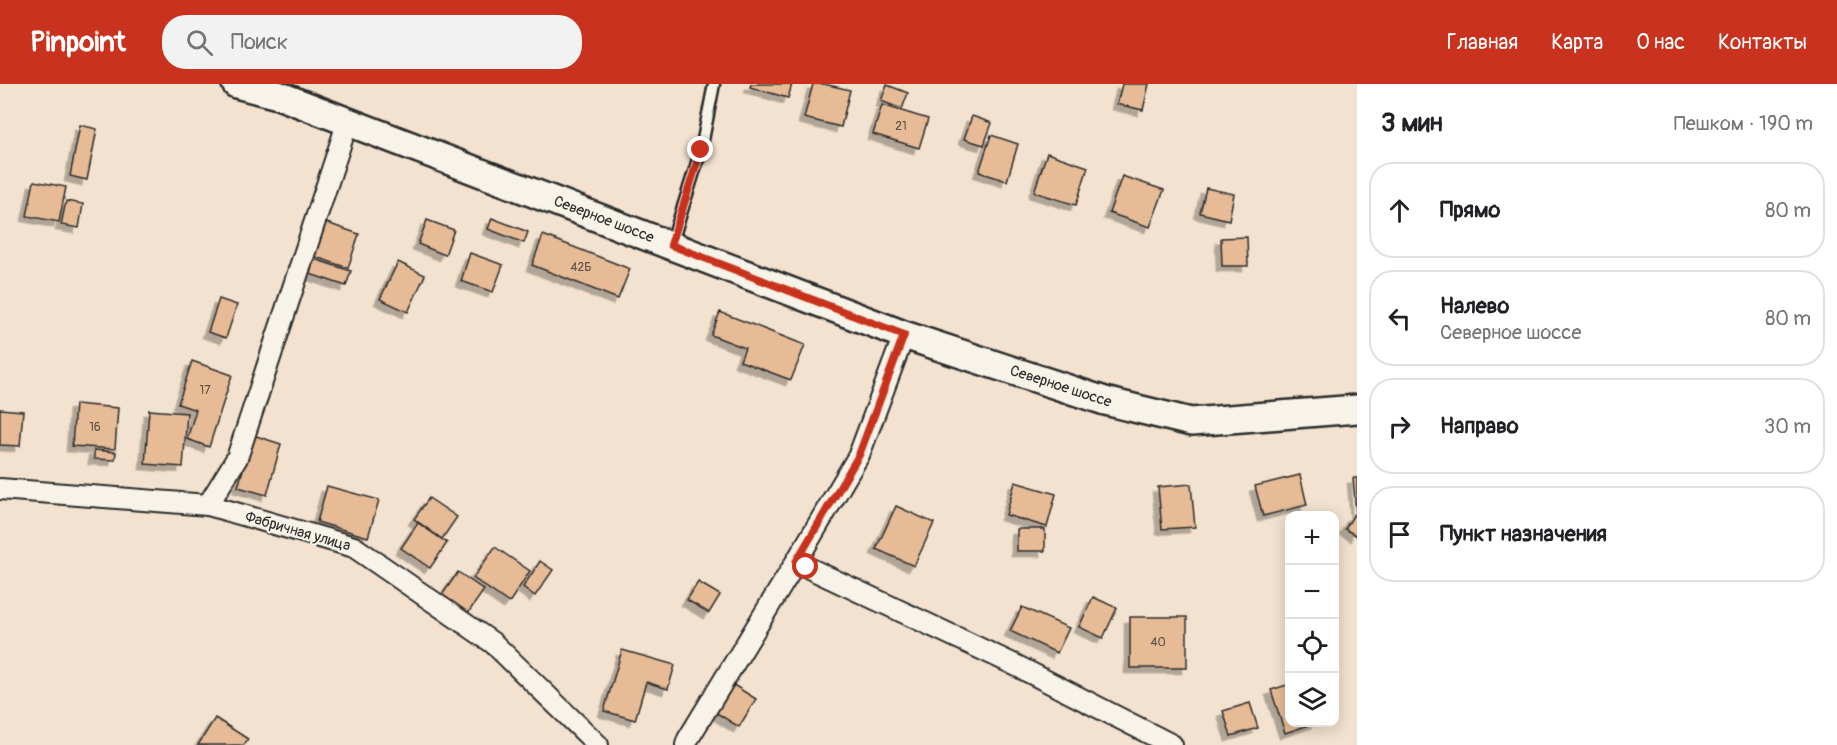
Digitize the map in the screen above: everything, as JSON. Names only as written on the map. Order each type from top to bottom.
[{"type":"main road","name":"Северное шоссе","points":[[236,84],[278,95],[348,121],[904,335],[1105,401],[1191,422],[1357,409]]},
{"type":"street","points":[[208,505],[237,458],[348,121]]},
{"type":"street","points":[[686,745],[859,455],[904,335]]},
{"type":"street","name":"Фабричная улица","points":[[0,489],[208,505],[354,547],[493,643],[598,745]]},
{"type":"street","points":[[796,562],[1012,664],[1172,745]]},
{"type":"lane","points":[[671,245],[701,150],[714,84]]},
{"type":"building","points":[[751,84],[792,84],[788,98],[750,87]]},
{"type":"building","points":[[813,84],[850,90],[841,127],[804,118]]},
{"type":"building","points":[[1122,84],[1149,84],[1143,110],[1117,104]]},
{"type":"building","points":[[887,85],[908,93],[902,109],[881,101]]},
{"type":"building","points":[[882,105],[928,119],[919,148],[873,134]]},
{"type":"building","points":[[972,116],[992,123],[984,145],[964,139]]},
{"type":"building","points":[[80,125],[97,129],[87,180],[70,176]]},
{"type":"building","points":[[991,135],[1018,144],[1007,181],[979,172]]},
{"type":"building","points":[[1047,153],[1088,167],[1076,205],[1034,192]]},
{"type":"building","points":[[1122,176],[1164,190],[1150,227],[1109,213]]},
{"type":"building","points":[[34,181],[66,187],[59,222],[27,216]]},
{"type":"building","points":[[1206,188],[1234,194],[1229,220],[1200,213]]},
{"type":"building","points":[[66,201],[83,204],[79,228],[61,225]]},
{"type":"building","points":[[492,218],[528,232],[524,243],[488,229]]},
{"type":"building","points":[[427,220],[454,230],[445,255],[418,244]]},
{"type":"building","points":[[324,222],[359,234],[348,268],[313,256]]},
{"type":"building","points":[[543,235],[630,269],[618,299],[532,265]]},
{"type":"building","points":[[1247,237],[1248,266],[1222,266],[1221,238]]},
{"type":"building","points":[[470,253],[503,265],[493,292],[461,281]]},
{"type":"building","points":[[314,259],[351,271],[346,286],[310,274]]},
{"type":"building","points":[[398,262],[425,275],[408,312],[380,299]]},
{"type":"building","points":[[219,299],[237,305],[226,338],[208,332]]},
{"type":"building","points":[[720,312],[805,345],[791,380],[740,361],[745,348],[711,335]]},
{"type":"building","points":[[192,361],[232,375],[209,447],[187,439],[196,410],[178,404]]},
{"type":"building","points":[[75,404],[118,408],[115,449],[72,446]]},
{"type":"building","points":[[0,409],[23,411],[20,446],[0,445]]},
{"type":"building","points":[[149,410],[187,413],[183,467],[145,464]]},
{"type":"building","points":[[253,435],[281,444],[267,495],[238,487]]},
{"type":"building","points":[[94,450],[116,452],[115,460],[94,459]]},
{"type":"building","points":[[1300,475],[1307,505],[1263,516],[1255,486]]},
{"type":"building","points":[[1353,478],[1357,478],[1357,513],[1356,513]]},
{"type":"building","points":[[1015,482],[1056,494],[1047,527],[1006,515]]},
{"type":"building","points":[[1191,484],[1195,527],[1162,529],[1158,487]]},
{"type":"building","points":[[327,486],[379,500],[368,537],[317,522]]},
{"type":"building","points":[[429,498],[457,517],[442,539],[414,519]]},
{"type":"building","points":[[896,506],[934,523],[914,566],[876,549]]},
{"type":"building","points":[[1354,514],[1357,516],[1357,536],[1345,529]]},
{"type":"building","points":[[418,523],[447,543],[430,568],[401,548]]},
{"type":"building","points":[[1017,529],[1045,529],[1045,551],[1017,551]]},
{"type":"building","points":[[495,547],[530,571],[509,603],[473,578]]},
{"type":"building","points":[[540,561],[553,570],[535,596],[523,587]]},
{"type":"building","points":[[458,572],[484,590],[466,616],[440,598]]},
{"type":"building","points":[[698,582],[720,595],[709,613],[687,600]]},
{"type":"building","points":[[1093,597],[1117,608],[1103,638],[1079,627]]},
{"type":"building","points":[[1022,607],[1069,628],[1057,653],[1010,631]]},
{"type":"building","points":[[1130,617],[1187,617],[1187,668],[1130,668]]},
{"type":"building","points":[[622,650],[675,665],[668,689],[646,682],[635,720],[604,711]]},
{"type":"building","points":[[724,679],[756,699],[739,727],[707,707]]},
{"type":"building","points":[[1285,686],[1285,727],[1303,727],[1285,733],[1271,690]]},
{"type":"building","points":[[1250,703],[1258,728],[1231,736],[1223,711]]},
{"type":"building","points":[[215,718],[248,739],[244,745],[198,745]]},
{"type":"route","points":[[701,150],[671,245],[904,335],[859,455],[796,562],[806,567]]}]
